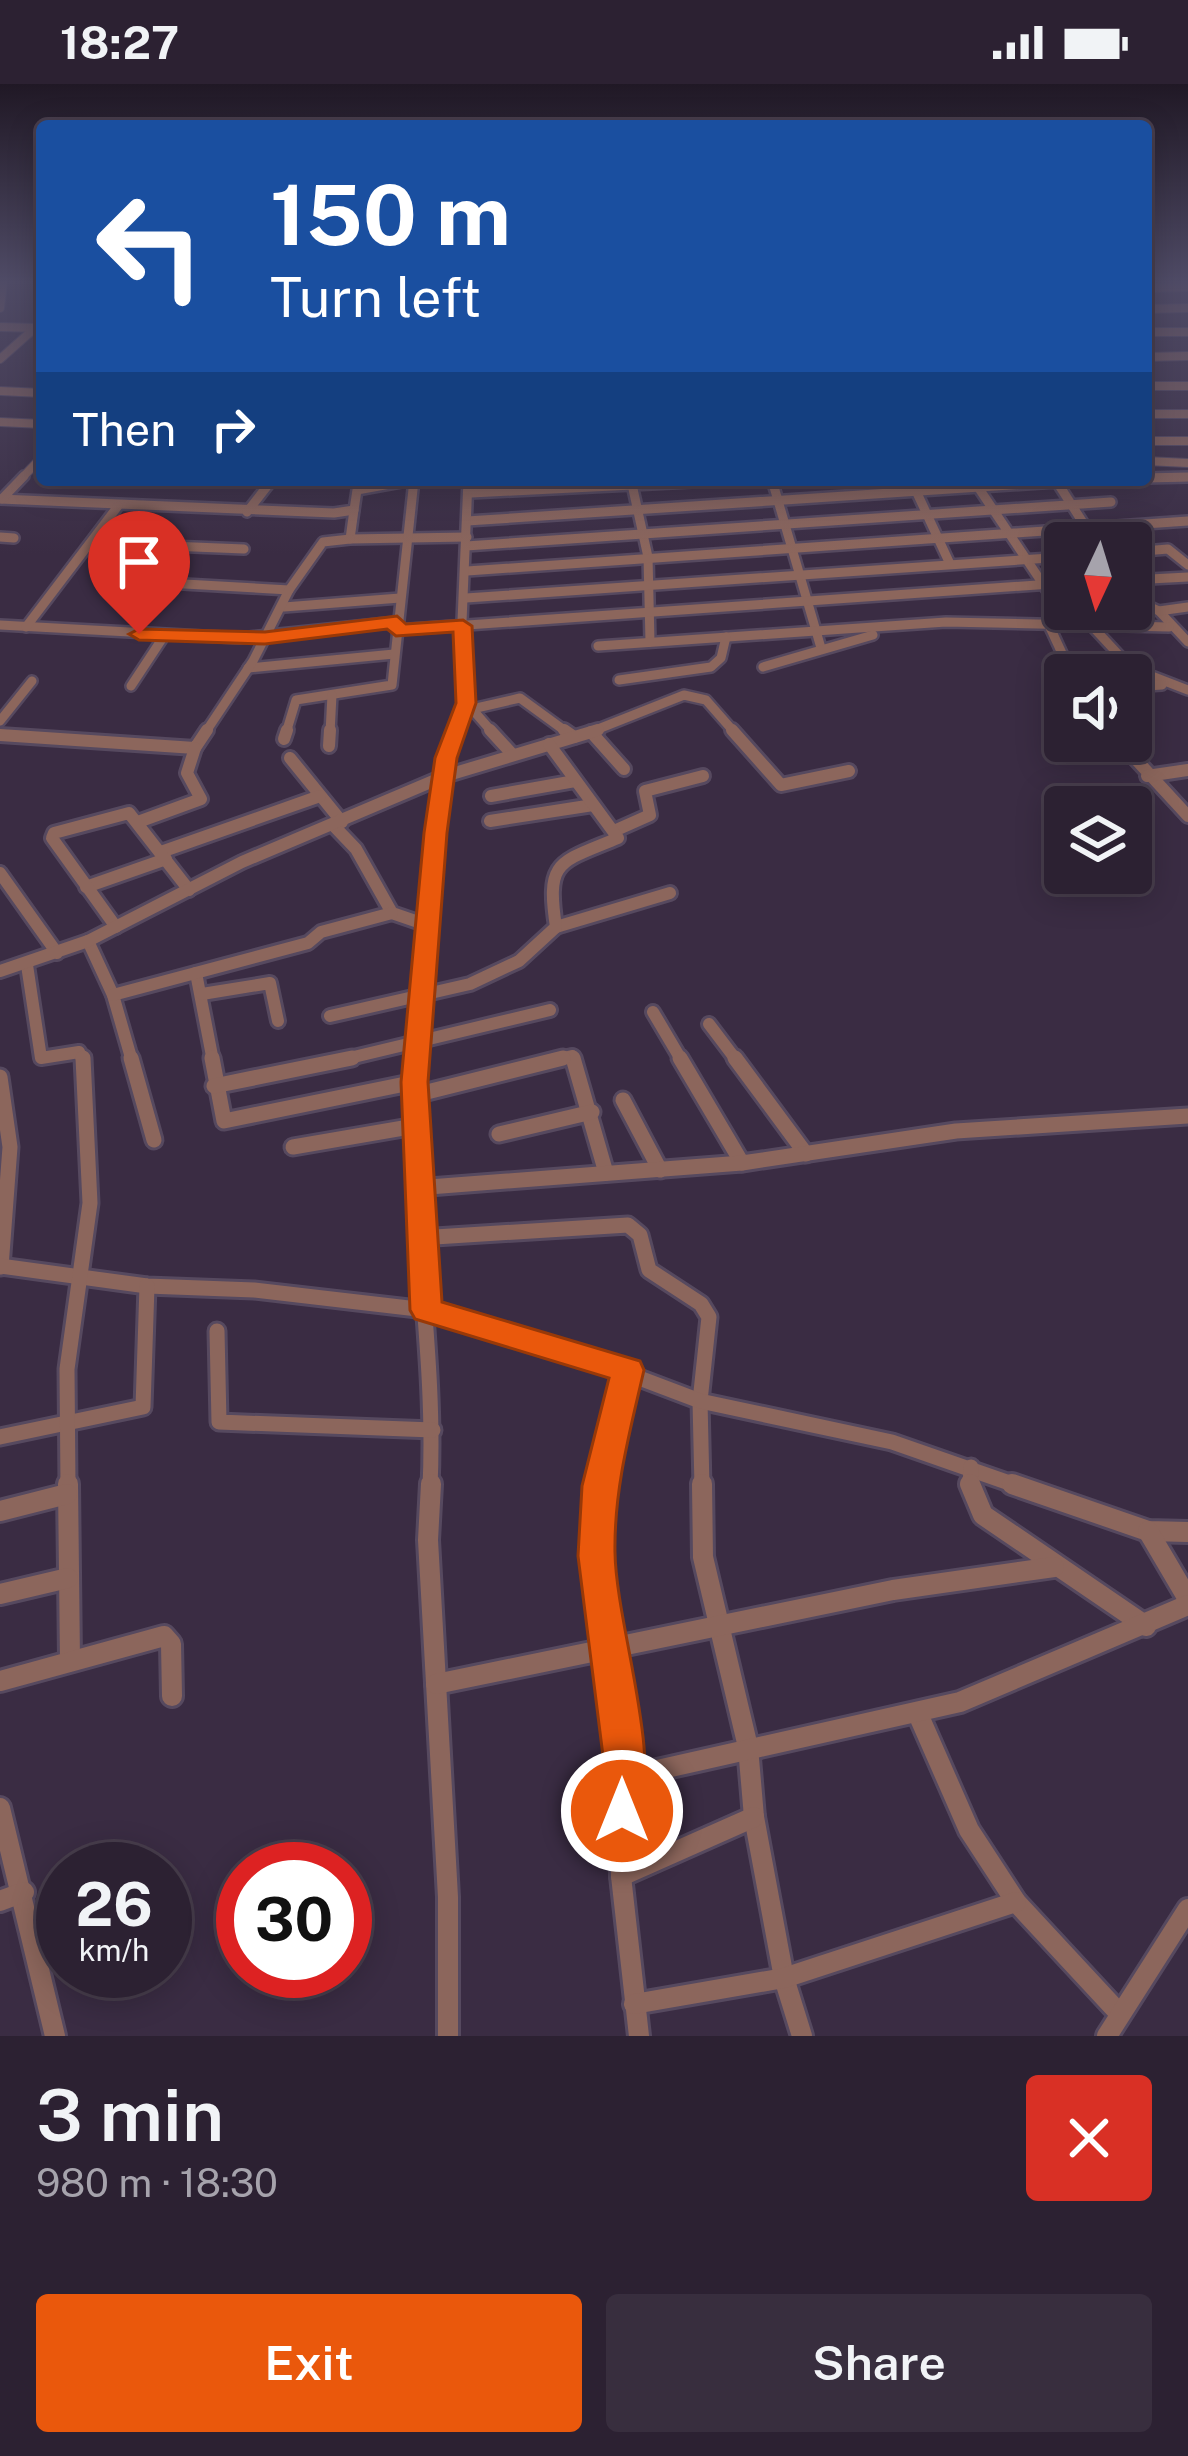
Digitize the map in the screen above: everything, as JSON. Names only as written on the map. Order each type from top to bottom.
[{"type":"street","points":[[1152,386],[1188,386]]},
{"type":"street","points":[[0,392],[36,392]]},
{"type":"street","points":[[1152,414],[1188,414]]},
{"type":"street","points":[[0,422],[36,424]]},
{"type":"street","points":[[1152,441],[1188,441]]},
{"type":"street","points":[[1152,444],[1170,462]]},
{"type":"street","points":[[1152,461],[1188,463]]},
{"type":"street","points":[[1,499],[36,464]]},
{"type":"street","points":[[1152,478],[1188,477]]},
{"type":"street","points":[[247,512],[267,486]]},
{"type":"street","points":[[350,539],[358,490],[380,486]]},
{"type":"street","points":[[284,739],[296,700],[389,689],[412,486]]},
{"type":"street","points":[[448,2036],[428,1540],[433,1430],[418,1238],[415,1088],[424,924],[445,776],[469,706],[463,626],[469,486]]},
{"type":"street","points":[[471,493],[596,486]]},
{"type":"street","points":[[632,486],[648,557],[650,643]]},
{"type":"street","points":[[774,486],[794,548],[812,631],[821,648]]},
{"type":"street","points":[[914,486],[950,564]]},
{"type":"street","points":[[467,520],[917,493],[963,486]]},
{"type":"street","points":[[977,486],[1044,587]]},
{"type":"street","points":[[1060,486],[1082,522]]},
{"type":"street","points":[[1,499],[247,512],[353,511]]},
{"type":"street","points":[[138,822],[201,799],[188,773],[195,748],[323,542],[643,533],[1111,502]]},
{"type":"street","points":[[26,627],[118,506]]},
{"type":"street","points":[[1152,524],[1188,521]]},
{"type":"street","points":[[467,571],[1044,532]]},
{"type":"street","points":[[0,537],[14,538]]},
{"type":"street","points":[[94,543],[244,549]]},
{"type":"street","points":[[1152,550],[1188,547]]},
{"type":"street","points":[[1168,549],[1188,566]]},
{"type":"street","points":[[466,598],[648,584],[802,580],[832,573],[1044,558]]},
{"type":"street","points":[[1152,579],[1188,577]]},
{"type":"street","points":[[149,582],[289,590]]},
{"type":"street","points":[[0,625],[265,638],[1042,584]]},
{"type":"street","points":[[284,607],[400,598]]},
{"type":"street","points":[[1152,607],[1188,608]]},
{"type":"street","points":[[1159,610],[1188,642]]},
{"type":"street","points":[[598,646],[812,631],[1044,623]]},
{"type":"street","points":[[1152,626],[1169,626]]},
{"type":"street","points":[[763,667],[899,628]]},
{"type":"street","points":[[1095,630],[1115,654]]},
{"type":"street","points":[[131,686],[164,636]]},
{"type":"street","points":[[619,680],[711,667],[721,658],[726,637]]},
{"type":"street","points":[[248,668],[394,654]]},
{"type":"street","points":[[1152,679],[1188,689]]},
{"type":"street","points":[[0,721],[32,681]]},
{"type":"street","points":[[1152,685],[1167,684]]},
{"type":"street","points":[[329,746],[332,695]]},
{"type":"street","points":[[0,970],[27,965],[88,941],[189,890],[445,776],[591,732],[684,695],[699,695],[781,785],[849,771]]},
{"type":"street","points":[[469,706],[520,698],[574,736]]},
{"type":"street","points":[[469,706],[513,755]]},
{"type":"street","points":[[591,732],[624,769]]},
{"type":"street","points":[[0,735],[195,748]]},
{"type":"street","points":[[549,744],[618,838],[577,853],[552,876],[549,898],[556,927]]},
{"type":"street","points":[[290,758],[356,849],[392,913]]},
{"type":"street","points":[[1136,762],[1188,816]]},
{"type":"street","points":[[1147,776],[1188,770]]},
{"type":"street","points":[[614,832],[650,815],[645,790],[703,776]]},
{"type":"street","points":[[491,796],[575,781]]},
{"type":"street","points":[[86,886],[320,796]]},
{"type":"street","points":[[490,820],[593,805]]},
{"type":"street","points":[[116,927],[52,838],[54,833],[123,812],[138,822],[189,890]]},
{"type":"street","points":[[0,873],[57,952]]},
{"type":"street","points":[[330,1016],[420,1000],[518,962],[556,927],[670,893]]},
{"type":"street","points":[[113,995],[308,943],[321,932],[392,913],[424,924]]},
{"type":"street","points":[[88,941],[113,995],[154,1140]]},
{"type":"street","points":[[27,965],[41,1058],[82,1052],[90,1204],[66,1421],[70,1660]]},
{"type":"street","points":[[196,974],[224,1120],[572,1056],[606,1173]]},
{"type":"street","points":[[202,994],[270,983],[278,1021]]},
{"type":"street","points":[[214,1086],[418,1045],[550,1010]]},
{"type":"street","points":[[653,1012],[742,1163]]},
{"type":"street","points":[[709,1024],[806,1154]]},
{"type":"street","points":[[0,1077],[8,1103],[0,1266],[147,1286],[254,1290],[426,1310],[628,1370],[700,1401],[892,1442],[1148,1531],[1188,1532]]},
{"type":"street","points":[[623,1100],[661,1170]]},
{"type":"street","points":[[499,1135],[592,1112]]},
{"type":"street","points":[[416,1188],[742,1163],[956,1131],[1188,1116]]},
{"type":"street","points":[[293,1147],[416,1126]]},
{"type":"street","points":[[418,1238],[635,1227],[649,1270],[701,1304],[709,1316],[700,1401],[703,1557],[748,1747],[754,1817],[784,1978],[802,2036]]},
{"type":"street","points":[[0,1436],[143,1407],[147,1286]]},
{"type":"street","points":[[218,1331],[219,1423],[433,1430]]},
{"type":"street","points":[[628,1370],[600,1486],[597,1556],[622,1778],[621,1876],[639,2036]]},
{"type":"street","points":[[971,1467],[970,1487],[982,1515],[1146,1626]]},
{"type":"street","points":[[0,1510],[67,1494]]},
{"type":"street","points":[[622,1778],[748,1747],[918,1714],[1026,1680],[1146,1626],[1188,1602],[1148,1531]]},
{"type":"street","points":[[436,1684],[892,1590],[1054,1568]]},
{"type":"street","points":[[0,1594],[68,1577]]},
{"type":"street","points":[[0,1681],[164,1636],[171,1645],[172,1696]]},
{"type":"street","points":[[918,1714],[969,1830],[1016,1902],[1119,2013]]},
{"type":"street","points":[[0,1808],[24,1892],[55,2036]]},
{"type":"street","points":[[621,1876],[754,1817]]},
{"type":"street","points":[[0,1901],[24,1892]]},
{"type":"street","points":[[634,2004],[784,1978],[1016,1902]]},
{"type":"street","points":[[1107,2036],[1188,1909]]},
{"type":"route","points":[[139,634],[265,638],[397,622],[396,630],[463,626],[466,703],[446,758],[424,924],[415,1082],[418,1228],[426,1310],[628,1370],[612,1420],[600,1486],[597,1556],[623,1756],[622,1811]]}]
